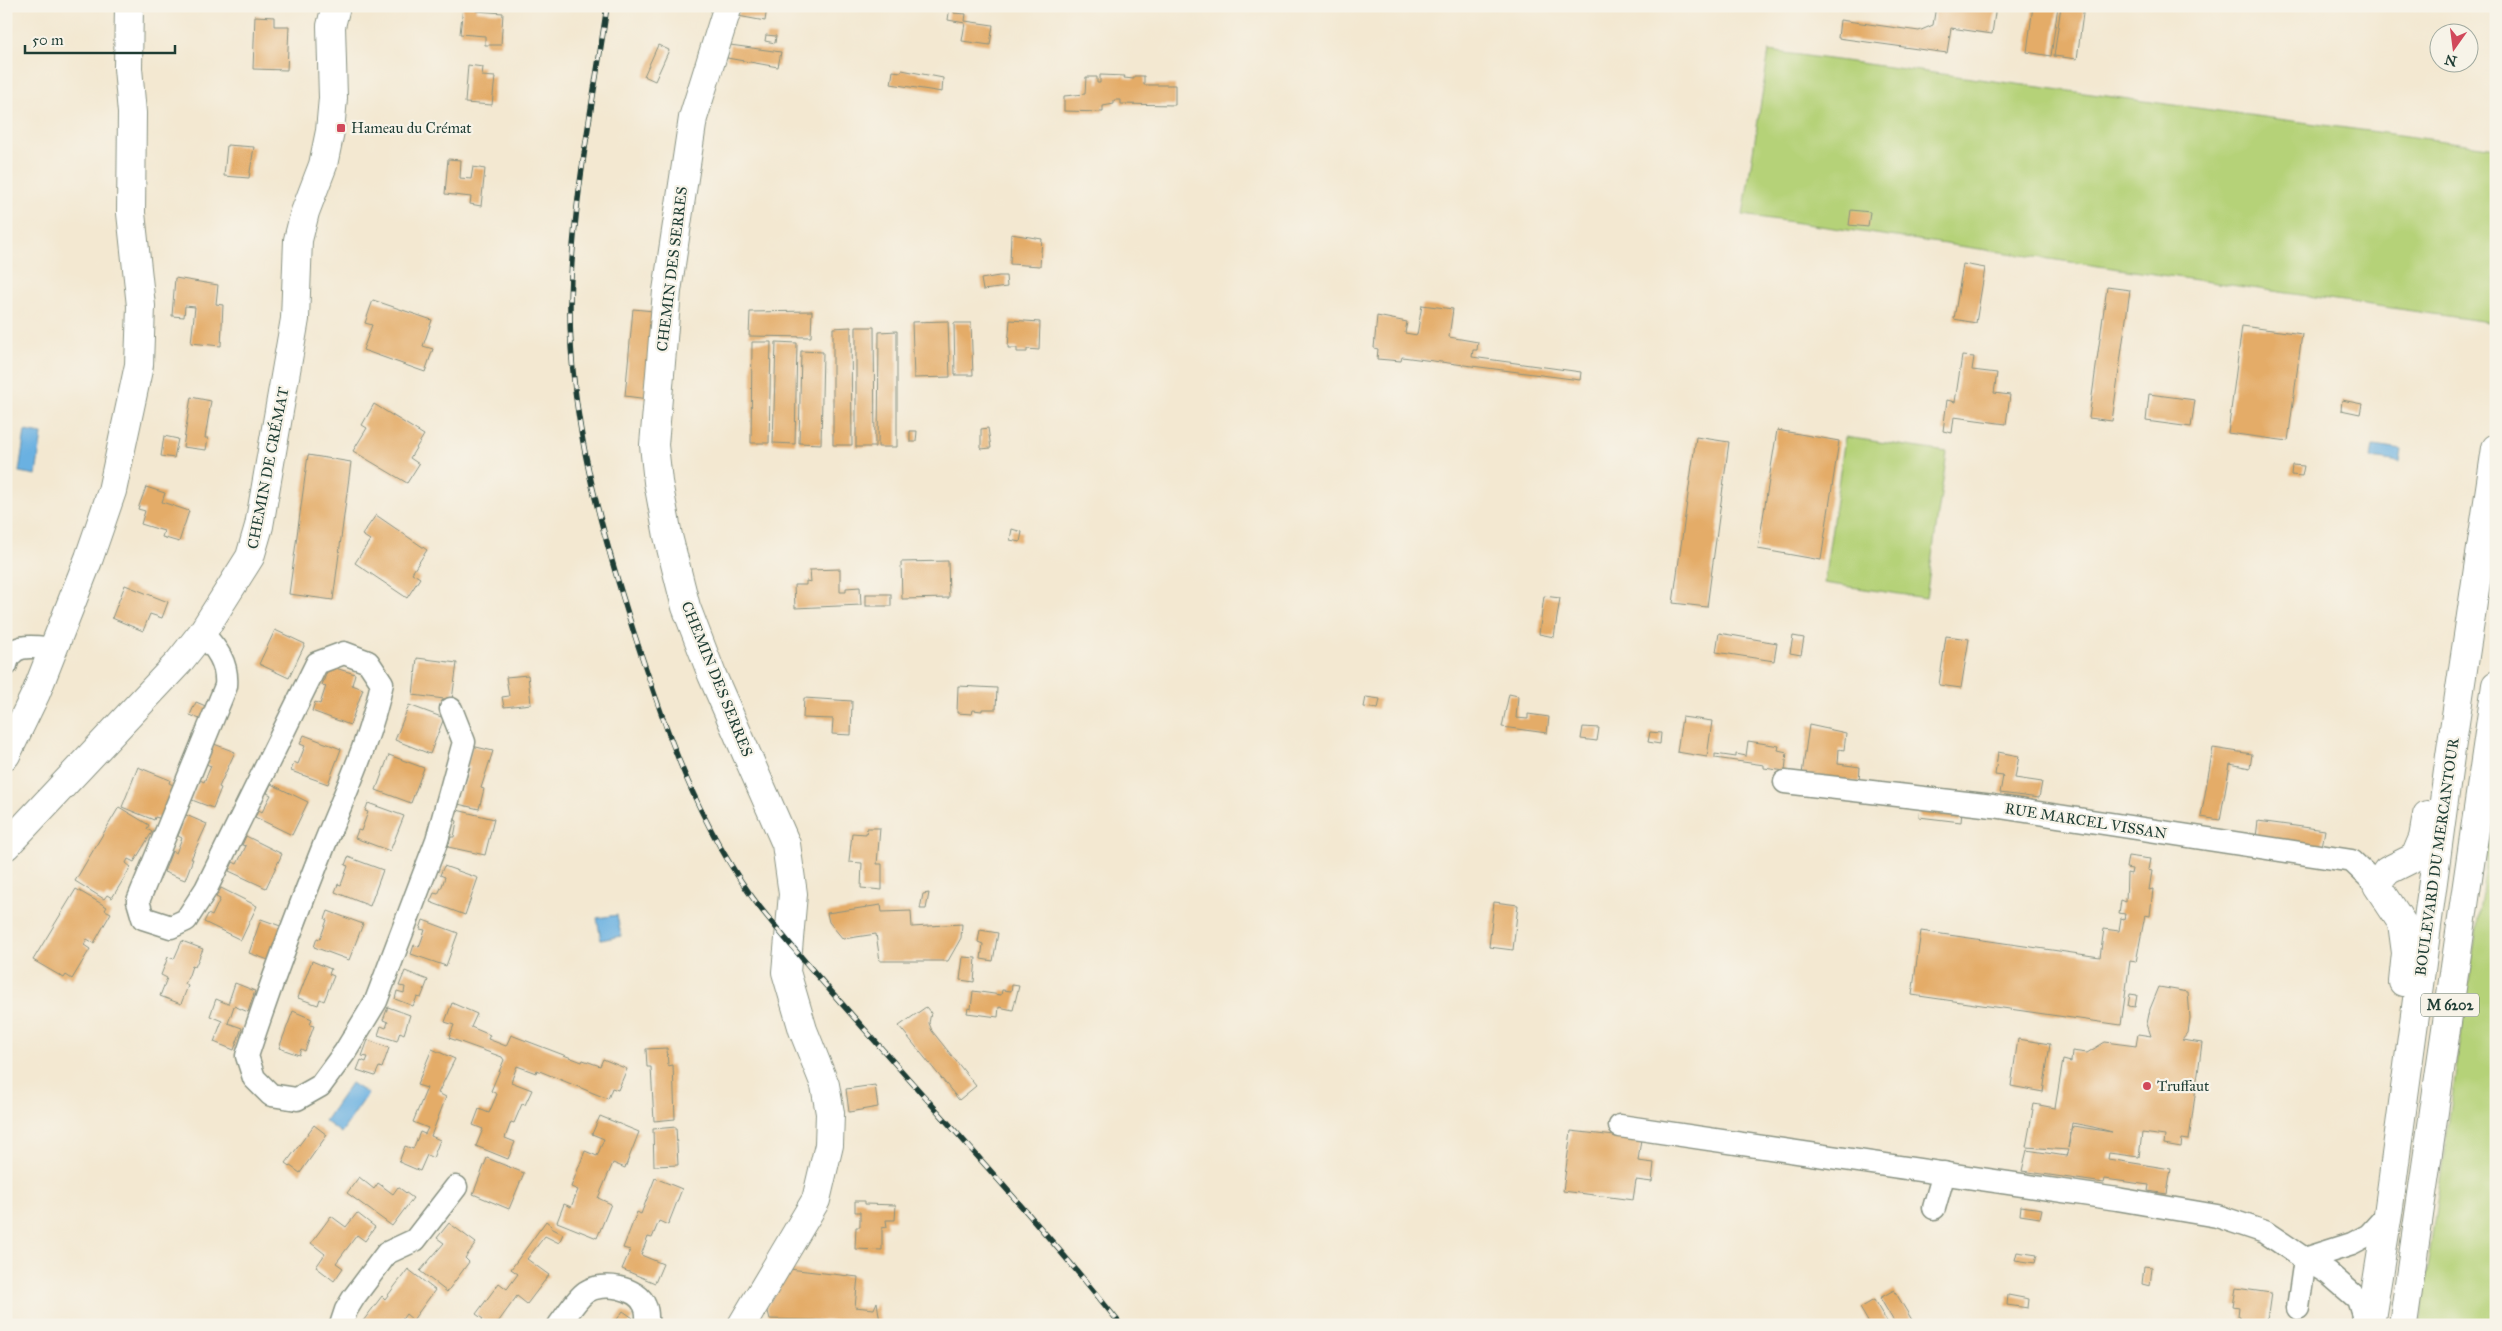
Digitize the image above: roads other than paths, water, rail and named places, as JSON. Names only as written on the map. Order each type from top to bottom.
[{"type":"street","points":[[6,755],[29,708],[53,649],[89,558],[112,491],[139,365],[141,306],[131,213],[132,113],[128,68],[129,6]]},
{"type":"street","name":"CHEMIN DE CRÉMAT","points":[[6,846],[179,662],[202,633],[250,557],[258,526],[295,319],[298,240],[305,212],[323,165],[330,132],[333,98],[331,26],[336,6]]},
{"type":"street","name":"CHEMIN DES SERRES","points":[[728,6],[693,118],[668,291],[654,445],[658,482],[668,536],[686,606],[712,675],[786,844],[793,894],[786,972],[803,1030],[826,1085],[830,1113],[829,1145],[816,1200],[742,1325]]},
{"type":"street","name":"BOULEVARD DU MERCANTOUR","points":[[2370,1325],[2388,1214],[2450,756],[2496,448]]},
{"type":"street","points":[[202,633],[224,661],[227,675],[226,686],[138,900],[143,918],[171,927],[186,920],[206,889],[317,663],[344,653],[368,662],[382,683],[375,716],[365,746],[323,847],[247,1056],[254,1078],[271,1095],[297,1099],[320,1086],[345,1052],[376,1001],[437,840],[464,742],[451,709]]},
{"type":"street","points":[[6,665],[14,652],[22,646],[53,649]]},
{"type":"street","name":"M 6202","points":[[2403,1325],[2496,685]]},
{"type":"street","points":[[2411,1048],[2401,1023],[2406,953],[2402,923],[2377,885],[2387,871],[2415,856],[2423,838],[2430,793],[2450,756]]},
{"type":"street","name":"RUE MARCEL VISSAN","points":[[1785,782],[1993,806],[2352,861],[2377,885]]},
{"type":"street","points":[[1620,1126],[1944,1173],[2216,1216],[2264,1232],[2328,1274],[2358,1299],[2366,1325]]},
{"type":"street","points":[[1934,1208],[1944,1173]]},
{"type":"street","points":[[341,1325],[354,1296],[387,1253],[415,1240],[456,1187]]},
{"type":"street","points":[[2305,1259],[2352,1244],[2369,1234],[2388,1214]]},
{"type":"street","points":[[2298,1308],[2305,1259]]},
{"type":"street","points":[[559,1325],[586,1292],[600,1287],[615,1287],[626,1290],[645,1304],[647,1325]]},
{"type":"water","points":[[25,431],[42,434],[36,475],[19,472]]},
{"type":"water","points":[[2373,446],[2402,450],[2400,462],[2371,458]]},
{"type":"water","points":[[617,915],[621,936],[601,940],[597,918]]},
{"type":"water","points":[[351,1083],[368,1094],[341,1133],[325,1121]]},
{"type":"railway","points":[[607,6],[584,154],[575,229],[570,304],[571,346],[581,430],[599,512],[634,633],[671,739],[700,808],[717,842],[736,874],[758,905],[786,940],[1031,1217],[1121,1325]]},
{"type":"place","name":"Hameau du Crémat","points":[[341,128]]},
{"type":"place","name":"Truffaut","points":[[2147,1086]]}]
